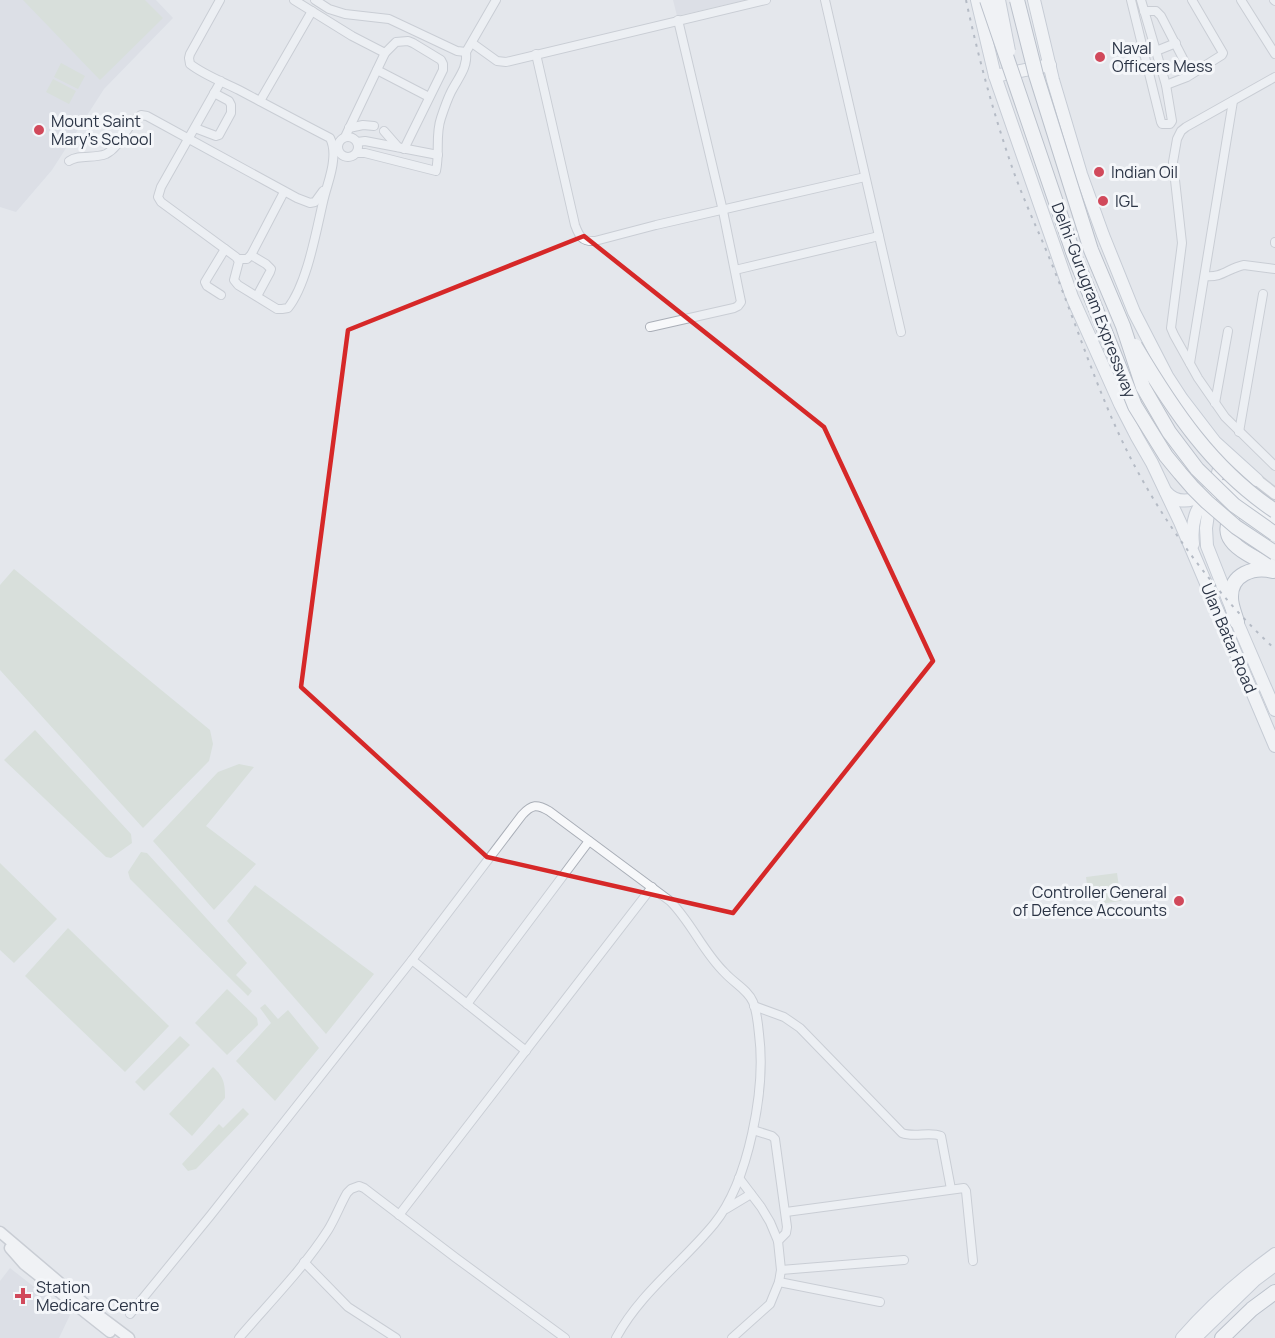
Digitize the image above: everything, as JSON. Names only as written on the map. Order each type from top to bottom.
[{"type":"highway","name":"Delhi-Gurugram Expressway","points":[[987,0],[1074,255],[1135,406],[1179,474],[1236,527],[1275,553]]},
{"type":"highway","name":"Delhi-Gurugram Expressway","points":[[1017,0],[1036,75],[1090,250],[1123,326],[1143,387],[1155,409],[1197,469],[1227,499],[1275,534]]},
{"type":"highway","points":[[1123,326],[1163,394],[1190,430],[1271,514]]},
{"type":"highway","points":[[1217,491],[1248,501],[1271,514]]},
{"type":"highway","points":[[1271,514],[1249,507],[1238,509],[1230,517],[1227,531],[1236,546],[1275,570]]},
{"type":"highway","points":[[1237,622],[1231,597],[1237,580],[1252,570],[1275,570]]},
{"type":"highway","points":[[1222,1338],[1252,1309],[1275,1292]]},
{"type":"main road","points":[[976,0],[995,76],[1072,297],[1120,404],[1152,463],[1197,563]]},
{"type":"main road","points":[[999,0],[1017,91]]},
{"type":"main road","points":[[1034,0],[1053,80],[1081,174],[1134,312],[1167,376],[1182,399],[1215,442],[1257,480]]},
{"type":"main road","points":[[995,76],[1050,65]]},
{"type":"main road","points":[[1102,364],[1117,376],[1132,374],[1147,361],[1150,343]]},
{"type":"main road","points":[[1162,487],[1169,495],[1180,500],[1191,501],[1203,494],[1214,483],[1220,468],[1220,457],[1215,442]]},
{"type":"main road","points":[[1197,563],[1193,547],[1193,525],[1200,504],[1217,491],[1257,480]]},
{"type":"main road","name":"Ulan Batar Road","points":[[1217,491],[1206,538],[1212,561],[1275,710]]},
{"type":"main road","name":"Ulan Batar Road","points":[[1197,563],[1275,746]]},
{"type":"main road","points":[[1182,1338],[1253,1270],[1275,1254]]},
{"type":"main road","points":[[1195,1338],[1275,1265]]},
{"type":"street","points":[[220,0],[189,58],[190,64],[194,67],[330,138],[353,139],[357,142],[365,141],[438,155]]},
{"type":"street","points":[[294,0],[361,41],[386,53]]},
{"type":"street","points":[[315,0],[329,9],[345,14],[389,19],[457,51],[466,52]]},
{"type":"street","points":[[339,154],[352,157],[357,153],[364,153],[436,171],[438,128],[452,91],[465,67],[466,52],[495,0]]},
{"type":"street","points":[[472,43],[501,62],[766,0]]},
{"type":"street","points":[[825,0],[901,332]]},
{"type":"street","points":[[1131,0],[1161,122],[1181,131]]},
{"type":"street","points":[[1141,0],[1166,85],[1172,121],[1169,124]]},
{"type":"street","points":[[1166,85],[1191,74],[1223,54],[1192,0]]},
{"type":"street","points":[[1241,0],[1275,54]]},
{"type":"street","points":[[260,101],[312,11]]},
{"type":"street","points":[[1144,11],[1156,11],[1159,14],[1191,74]]},
{"type":"street","points":[[650,327],[738,306],[741,298],[678,20]]},
{"type":"street","points":[[331,170],[339,165],[339,140],[349,128],[386,53],[396,42],[408,41],[441,60],[443,70],[401,148]]},
{"type":"street","points":[[1156,51],[1176,43]]},
{"type":"street","points":[[536,54],[575,225],[579,235],[588,242],[865,177]]},
{"type":"street","points":[[377,70],[429,97]]},
{"type":"street","points":[[1275,77],[1181,131],[1177,139],[1173,162],[1182,243],[1171,328],[1227,421],[1275,466]]},
{"type":"street","points":[[221,81],[159,191],[158,197],[161,202],[238,259],[247,259],[284,192]]},
{"type":"street","points":[[195,128],[219,135],[231,113],[229,101],[214,93]]},
{"type":"street","points":[[1190,363],[1233,101]]},
{"type":"street","points":[[69,162],[73,158],[106,154],[141,115],[189,138],[284,192],[310,203],[315,202],[327,186]]},
{"type":"street","points":[[349,128],[363,125],[374,126]]},
{"type":"street","points":[[384,131],[401,148]]},
{"type":"street","points":[[357,142],[357,153]]},
{"type":"street","points":[[238,259],[235,283],[272,306],[288,308],[295,299],[304,275],[333,161],[339,154]]},
{"type":"street","points":[[735,270],[879,236]]},
{"type":"street","points":[[221,296],[205,282],[225,249]]},
{"type":"street","points":[[251,255],[267,264],[271,269],[257,296]]},
{"type":"street","points":[[1204,276],[1219,276],[1239,265],[1275,270]]},
{"type":"street","points":[[1239,432],[1263,294]]},
{"type":"street","points":[[1215,403],[1228,331]]},
{"type":"street","points":[[1257,480],[1275,494]]},
{"type":"street","points":[[130,1314],[412,960],[526,810],[532,806],[543,808],[670,901],[679,910],[711,958],[749,995],[759,1028],[762,1059],[760,1087],[753,1130],[734,1193],[703,1237],[635,1309],[616,1338]]},
{"type":"street","points":[[467,1004],[589,841]]},
{"type":"street","points":[[399,1215],[652,887]]},
{"type":"street","points":[[412,960],[526,1051]]},
{"type":"street","points":[[754,1006],[784,1017],[800,1028],[902,1133],[909,1136],[935,1134],[941,1136],[951,1189]]},
{"type":"street","points":[[753,1130],[775,1139],[787,1230],[778,1241]]},
{"type":"street","points":[[732,1338],[770,1304],[781,1270],[778,1241],[766,1214],[739,1178]]},
{"type":"street","points":[[239,1338],[304,1262],[327,1231],[347,1193],[359,1186],[565,1338]]},
{"type":"street","points":[[786,1212],[962,1188],[966,1190],[973,1262]]},
{"type":"street","points":[[724,1210],[751,1194]]},
{"type":"street","points":[[0,1232],[93,1311],[129,1338]]},
{"type":"street","points":[[0,1240],[14,1251],[24,1264],[117,1338]]},
{"type":"street","points":[[781,1270],[904,1260]]},
{"type":"street","points":[[304,1262],[348,1307],[396,1338]]},
{"type":"street","points":[[779,1282],[880,1302]]},
{"type":"highlighted area","points":[[584,236],[824,427],[933,661],[733,913],[487,857],[301,687],[348,330]]},
{"type":"shaded area","name":"Mount Saint Mary's School","points":[[0,0],[156,0],[173,18],[104,89],[52,170],[16,212],[0,207]]},
{"type":"shaded area","points":[[673,0],[746,0],[677,16]]},
{"type":"shaded area","name":"Station Medicare Centre","points":[[10,1268],[70,1315],[59,1338],[0,1338],[0,1281]]},
{"type":"green space","points":[[23,0],[145,0],[163,18],[100,80]]},
{"type":"green space","points":[[61,63],[85,76],[78,89],[54,77]]},
{"type":"green space","points":[[53,79],[76,91],[69,104],[46,92]]},
{"type":"green space","points":[[14,569],[210,730],[213,744],[209,761],[143,828],[0,670],[0,585]]},
{"type":"green space","points":[[35,730],[131,834],[132,843],[111,858],[106,857],[4,760]]},
{"type":"green space","points":[[239,764],[254,767],[206,826],[256,864],[214,910],[153,841],[218,772]]},
{"type":"green space","points":[[141,852],[147,853],[247,963],[236,975],[252,991],[248,996],[130,879],[128,872]]},
{"type":"green space","points":[[0,863],[57,919],[14,963],[0,950]]},
{"type":"green space","points":[[1117,873],[1121,901],[1100,904],[1097,891],[1088,892],[1086,877]]},
{"type":"green space","points":[[255,885],[374,974],[326,1034],[227,921]]},
{"type":"green space","points":[[68,928],[169,1026],[125,1072],[25,976]]},
{"type":"green space","points":[[227,989],[257,1018],[258,1025],[227,1055],[195,1023]]},
{"type":"green space","points":[[265,1004],[278,1019],[288,1010],[319,1048],[275,1101],[236,1061],[271,1023],[260,1008]]},
{"type":"green space","points":[[180,1036],[190,1045],[144,1091],[135,1082]]},
{"type":"green space","points":[[213,1067],[223,1081],[225,1098],[192,1136],[169,1114]]},
{"type":"green space","points":[[243,1108],[249,1114],[196,1169],[188,1171],[182,1164],[219,1124],[223,1128]]},
{"type":"railway","points":[[966,0],[986,84],[1012,167],[1098,386],[1128,453],[1158,506],[1193,557],[1232,606],[1275,649]]},
{"type":"place","name":"Naval Officers Mess","points":[[1100,57]]},
{"type":"place","name":"Mount Saint Mary's School","points":[[39,130]]},
{"type":"place","name":"Indian Oil","points":[[1099,172]]},
{"type":"place","name":"IGL","points":[[1103,201]]},
{"type":"place","name":"Controller General of Defence Accounts","points":[[1179,901]]},
{"type":"place","name":"Station Medicare Centre","points":[[23,1296]]}]
